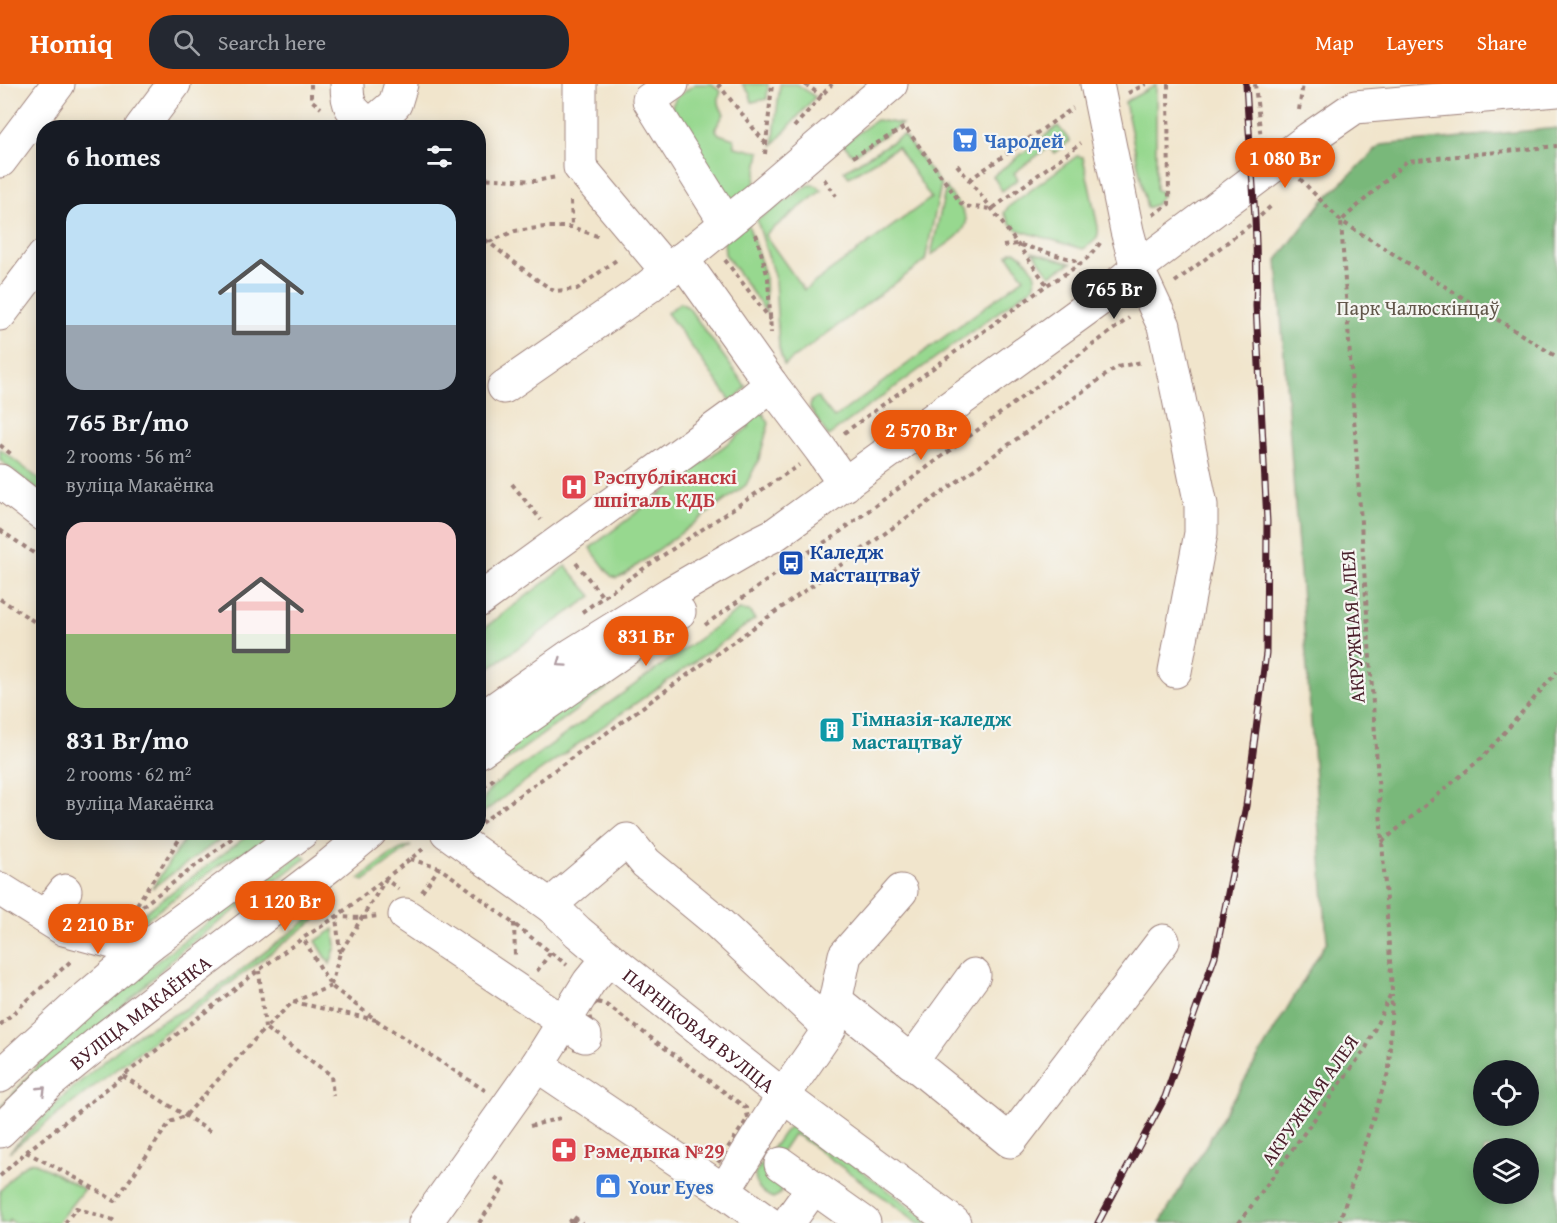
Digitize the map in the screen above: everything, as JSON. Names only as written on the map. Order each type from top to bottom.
[{"type":"street","points":[[0,161],[58,84]]},
{"type":"street","points":[[147,120],[174,84]]},
{"type":"street","points":[[347,84],[347,98],[354,113],[364,120]]},
{"type":"street","points":[[377,120],[395,104],[401,84]]},
{"type":"street","points":[[580,84],[580,167],[675,266],[771,384],[845,485]]},
{"type":"street","points":[[672,84],[649,100],[723,239]]},
{"type":"street","points":[[504,387],[675,266],[723,239],[759,197],[891,84]]},
{"type":"street","points":[[486,715],[573,654],[671,593],[774,535],[845,485],[1104,296],[1137,268],[1310,138],[1354,96],[1557,90]]},
{"type":"street","points":[[1101,94],[1127,231],[1137,268],[1164,326],[1201,505],[1201,533],[1175,671]]},
{"type":"street","points":[[0,314],[36,267]]},
{"type":"street","points":[[486,595],[738,412],[771,384]]},
{"type":"street","points":[[0,481],[36,509]]},
{"type":"street","points":[[486,746],[681,611],[754,545]]},
{"type":"street","name":"ВУЛІЦА МАКАЁНКА","points":[[0,1076],[79,1004],[150,944],[291,840]]},
{"type":"street","name":"ВУЛІЦА МАКАЁНКА","points":[[0,1131],[49,1083],[102,1040],[360,840]]},
{"type":"street","points":[[552,907],[562,895],[627,840],[646,863],[833,1014],[911,1062],[1010,1141],[1163,941]]},
{"type":"street","name":"ПАРНІКОВАЯ ВУЛІЦА","points":[[435,841],[552,907],[578,932],[599,970],[783,1095],[954,1223]]},
{"type":"street","points":[[0,889],[54,923],[84,950],[90,973],[79,1004]]},
{"type":"street","points":[[54,923],[65,891]]},
{"type":"street","points":[[724,1191],[833,1014],[845,955],[901,891]]},
{"type":"street","points":[[403,904],[486,971],[574,1029]]},
{"type":"street","points":[[54,923],[120,944],[132,946],[150,944]]},
{"type":"street","points":[[426,1223],[515,1117],[537,1065],[574,1029],[599,970]]},
{"type":"street","points":[[911,1062],[974,975]]},
{"type":"street","points":[[537,1065],[768,1223]]},
{"type":"street","points":[[780,1164],[864,1223]]},
{"type":"street","points":[[788,1223],[813,1188]]},
{"type":"path","points":[[718,84],[767,144]]},
{"type":"path","points":[[772,84],[765,158],[772,151]]},
{"type":"path","points":[[805,84],[822,96]]},
{"type":"path","points":[[793,127],[832,84]]},
{"type":"path","points":[[969,180],[1101,94],[1146,84]]},
{"type":"path","points":[[1168,84],[1169,204]]},
{"type":"path","points":[[1255,84],[1262,148]]},
{"type":"path","points":[[849,159],[905,127],[963,206],[992,209],[1087,139]]},
{"type":"path","points":[[1341,221],[1407,161],[1557,146]]},
{"type":"path","points":[[957,165],[1047,285]]},
{"type":"path","points":[[486,178],[535,181],[554,178],[562,174]]},
{"type":"path","points":[[821,175],[836,196]]},
{"type":"path","points":[[1292,186],[1299,178],[1341,221],[1557,357]]},
{"type":"path","points":[[759,197],[751,218],[768,278],[771,341]]},
{"type":"path","points":[[833,537],[1123,324],[1254,222],[1277,200]]},
{"type":"path","name":"АКРУЖНАЯ АЛЕЯ","points":[[1239,1223],[1366,1048],[1392,991],[1341,221]]},
{"type":"path","points":[[489,242],[515,231],[545,227],[572,228],[610,242]]},
{"type":"path","points":[[575,617],[652,562],[821,450],[1082,262],[1095,251],[1103,238]]},
{"type":"path","points":[[723,239],[771,320]]},
{"type":"path","points":[[486,240],[554,291],[577,289],[620,257]]},
{"type":"path","points":[[1004,246],[1017,244],[1082,262]]},
{"type":"path","points":[[486,820],[1117,367],[1170,357]]},
{"type":"path","points":[[0,530],[36,555]]},
{"type":"path","points":[[0,599],[36,623]]},
{"type":"path","points":[[1381,842],[1484,756],[1557,672]]},
{"type":"path","points":[[130,915],[179,840]]},
{"type":"path","points":[[0,1176],[26,1152],[259,970],[336,917],[435,841]]},
{"type":"path","points":[[410,859],[439,868],[599,970]]},
{"type":"path","points":[[386,879],[403,904]]},
{"type":"path","points":[[331,986],[340,953],[386,879]]},
{"type":"path","points":[[336,917],[340,953]]},
{"type":"path","points":[[303,938],[331,986],[515,1117],[565,1117]]},
{"type":"path","points":[[259,970],[265,1028],[331,1076],[333,1096]]},
{"type":"path","points":[[26,1152],[115,1201],[170,1122],[185,1116],[265,1028],[293,1002],[331,986]]},
{"type":"path","points":[[1339,1223],[1389,1070],[1392,991]]},
{"type":"path","points":[[293,1002],[376,1020]]},
{"type":"path","points":[[597,1002],[605,1004],[746,1108],[748,1118],[717,1164],[708,1168],[562,1069],[559,1061],[561,1052],[567,1047],[577,1048],[574,1029],[592,1025],[589,1015],[590,1007],[597,1002]]},
{"type":"path","points":[[123,1076],[211,1132]]},
{"type":"path","points":[[479,1223],[505,1185],[491,1174]]},
{"type":"path","points":[[65,1223],[76,1208],[117,1223]]},
{"type":"path","points":[[569,1223],[573,1217]]},
{"type":"path","points":[[573,1217],[574,1223]]},
{"type":"path","points":[[573,1217],[582,1223]]},
{"type":"green space","points":[[695,84],[712,84],[721,92],[719,103],[724,114],[715,129],[719,134],[734,139],[735,147],[760,152],[754,188],[727,209],[672,106],[676,98]]},
{"type":"green space","points":[[742,84],[768,84],[767,99],[752,102],[750,94]]},
{"type":"green space","points":[[780,84],[797,84],[815,97],[773,145]]},
{"type":"green space","points":[[1156,85],[1156,190],[1164,192],[1157,204],[1147,208],[1125,102]]},
{"type":"green space","points":[[876,120],[902,124],[853,155],[843,144]]},
{"type":"green space","points":[[1058,126],[1070,141],[1054,153],[1049,147],[1014,173],[1018,179],[1002,191],[993,176]]},
{"type":"green space","name":"Парк Чалюскінцаў","points":[[1557,128],[1557,1223],[1160,1223],[1327,941],[1277,260],[1322,202],[1381,145]]},
{"type":"green space","points":[[903,135],[941,185],[925,261],[784,365],[779,348],[775,279],[757,220],[809,185],[815,185],[822,190],[765,235],[804,290],[931,198],[897,147],[849,177],[844,171]]},
{"type":"green space","points":[[1077,156],[1083,157],[1098,227],[1098,235],[1090,245],[1083,249],[1018,230],[1010,223],[1004,213],[1008,207]]},
{"type":"green space","points":[[946,187],[963,211],[966,224],[959,235],[931,255]]},
{"type":"green space","points":[[748,224],[765,275],[766,312],[725,254],[724,240]]},
{"type":"green space","points":[[1015,251],[1034,271],[1034,286],[828,436],[810,408],[811,401],[817,397],[834,418],[1024,278],[1008,255]]},
{"type":"green space","points":[[1033,252],[1071,263],[1050,275]]},
{"type":"green space","points":[[680,303],[688,307],[746,387],[732,402],[667,313]]},
{"type":"green space","points":[[762,412],[769,423],[759,459],[746,485],[624,575],[616,578],[611,576],[590,548],[749,427],[742,418]]},
{"type":"green space","points":[[0,449],[36,477],[36,488],[0,460]]},
{"type":"green space","points":[[566,566],[592,596],[486,670],[486,627]]},
{"type":"green space","points":[[739,610],[749,611],[755,619],[486,810],[486,795],[492,787]]},
{"type":"green space","points":[[680,621],[679,636],[489,773],[486,763]]},
{"type":"green space","points":[[184,840],[219,840],[152,888]]},
{"type":"green space","points":[[242,840],[264,840],[225,861],[125,935],[116,934]]},
{"type":"green space","points":[[411,846],[364,881],[359,879],[390,855]]},
{"type":"green space","points":[[301,854],[306,858],[183,949],[121,1008],[0,1108],[77,1024],[183,941]]},
{"type":"green space","points":[[334,900],[337,903],[9,1152],[68,1092],[126,1043],[213,991]]},
{"type":"green space","points":[[334,929],[336,946],[330,964],[316,941]]},
{"type":"green space","points":[[796,1122],[932,1223],[919,1223],[793,1134],[767,1173],[785,1185],[779,1195],[773,1198],[765,1194],[758,1185],[755,1173],[784,1132]]},
{"type":"green space","points":[[32,1161],[84,1189],[57,1223],[14,1223],[10,1220],[8,1223],[0,1223],[0,1191],[20,1168]]},
{"type":"railway","points":[[1098,1223],[1165,1097],[1215,956],[1246,806],[1266,653],[1267,522],[1256,306],[1255,223],[1246,84]]},
{"type":"place","name":"Чародей","points":[[965,140]]},
{"type":"place","name":"Рэспубліканскі шпіталь КДБ","points":[[574,487]]},
{"type":"place","name":"Каледж мастацтваў","points":[[791,563]]},
{"type":"place","name":"Гімназія-каледж мастацтваў","points":[[832,730]]},
{"type":"place","name":"Рэмедыка №29","points":[[564,1150]]},
{"type":"place","name":"Your Eyes","points":[[608,1186]]}]
